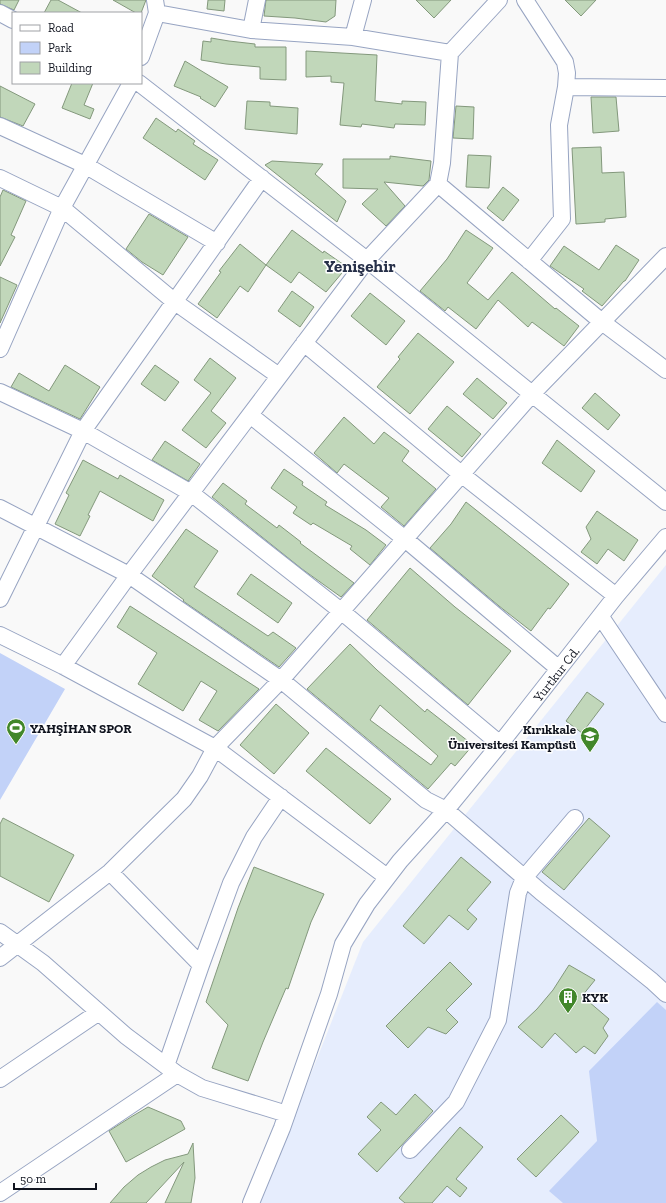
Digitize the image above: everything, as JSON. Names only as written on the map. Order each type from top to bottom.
[{"type":"street","points":[[251,30],[257,0]]},
{"type":"street","points":[[354,37],[363,0]]},
{"type":"street","points":[[63,666],[129,575],[367,260],[438,184],[442,163],[450,53],[499,0]]},
{"type":"street","points":[[525,0],[565,62],[567,73],[559,125],[562,219],[529,261]]},
{"type":"street","points":[[142,54],[156,7],[251,30],[354,37],[450,53]]},
{"type":"street","points":[[0,13],[12,19]]},
{"type":"street","points":[[0,349],[62,208],[130,84]]},
{"type":"street","points":[[140,84],[367,260],[666,502]]},
{"type":"street","points":[[566,86],[666,88]]},
{"type":"street","points":[[0,126],[85,165],[216,243]]},
{"type":"street","points":[[0,178],[62,208],[174,302],[280,376]]},
{"type":"street","points":[[0,599],[83,431],[262,178]]},
{"type":"street","points":[[438,184],[602,322],[666,370]]},
{"type":"street","points":[[0,958],[110,872],[184,799],[200,776],[215,748],[281,680],[532,394],[666,256]]},
{"type":"street","points":[[304,343],[461,474],[616,596]]},
{"type":"street","points":[[0,392],[83,431],[191,493],[341,611],[500,744]]},
{"type":"street","points":[[250,415],[405,539],[559,669]]},
{"type":"street","points":[[0,508],[129,575],[281,680],[426,800],[446,810],[524,878],[652,981],[666,994]]},
{"type":"street","name":"Yurtkur Cd.","points":[[250,1203],[286,1114],[329,994],[343,944],[367,904],[400,861],[446,810],[500,744],[616,596],[666,537]]},
{"type":"street","points":[[601,617],[666,714]]},
{"type":"street","points":[[0,635],[63,666],[215,748],[387,878]]},
{"type":"street","points":[[4,1203],[0,1194],[171,1070],[201,965],[231,883],[254,837],[281,798]]},
{"type":"street","points":[[410,1150],[456,1102],[498,1020],[518,893],[524,878],[575,818]]},
{"type":"street","points":[[110,872],[201,965]]},
{"type":"street","points":[[0,932],[43,963],[126,1036],[171,1070],[202,1088],[286,1114]]},
{"type":"street","points":[[0,1079],[99,1012]]},
{"type":"shaded area","name":"Kırıkkale Üniversitesi Kampüsü","points":[[666,565],[666,1203],[260,1203],[363,942]]},
{"type":"green space","name":"YAHŞİHAN SPOR","points":[[0,653],[65,689],[0,800]]},
{"type":"green space","points":[[657,1002],[666,1010],[666,1203],[563,1203],[549,1191],[597,1141],[589,1071]]},
{"type":"building","points":[[0,0],[19,0],[14,10],[0,4]]},
{"type":"building","points":[[51,0],[58,0],[80,12],[45,12]]},
{"type":"building","points":[[113,0],[146,0],[141,12],[134,12]]},
{"type":"building","points":[[208,0],[225,0],[224,11],[207,9]]},
{"type":"building","points":[[266,0],[336,0],[335,16],[326,22],[264,16]]},
{"type":"building","points":[[416,0],[451,0],[434,18]]},
{"type":"building","points":[[565,0],[596,0],[581,16]]},
{"type":"building","points":[[211,38],[255,44],[255,47],[286,47],[286,80],[260,79],[260,67],[201,60],[203,41],[211,42]]},
{"type":"building","points":[[306,51],[377,55],[375,101],[402,104],[402,101],[426,102],[425,125],[395,124],[394,128],[362,124],[361,127],[340,125],[344,83],[331,82],[331,76],[306,77]]},
{"type":"building","points":[[185,61],[228,87],[215,107],[200,98],[201,97],[174,86]]},
{"type":"building","points":[[72,84],[93,84],[84,105],[94,109],[90,119],[62,108]]},
{"type":"building","points":[[0,86],[35,104],[23,126],[0,117]]},
{"type":"building","points":[[591,97],[616,97],[619,131],[593,133]]},
{"type":"building","points":[[247,101],[270,102],[270,106],[298,108],[297,134],[245,129]]},
{"type":"building","points":[[456,106],[474,107],[473,139],[453,138]]},
{"type":"building","points":[[156,118],[176,132],[178,129],[195,141],[193,144],[218,160],[205,180],[143,138]]},
{"type":"building","points":[[601,147],[602,173],[624,172],[626,217],[605,219],[605,222],[576,224],[572,148]]},
{"type":"building","points":[[468,155],[491,156],[489,188],[466,187]]},
{"type":"building","points":[[390,156],[431,161],[429,180],[423,186],[384,182],[405,206],[386,226],[362,204],[378,189],[343,188],[343,159],[390,159]]},
{"type":"building","points":[[272,161],[323,164],[315,174],[346,201],[337,222],[265,165]]},
{"type":"building","points":[[503,187],[519,200],[503,221],[487,208]]},
{"type":"building","points":[[3,190],[26,201],[11,235],[15,237],[0,266],[0,197]]},
{"type":"building","points":[[149,214],[188,237],[163,275],[142,262],[126,249]]},
{"type":"building","points":[[292,230],[323,253],[324,251],[347,267],[326,292],[299,272],[291,283],[266,265]]},
{"type":"building","points":[[466,230],[493,248],[467,283],[488,300],[512,272],[555,309],[556,308],[579,326],[564,346],[532,322],[528,327],[498,300],[476,329],[448,307],[445,311],[420,291],[447,259]]},
{"type":"building","points":[[240,244],[266,265],[248,292],[240,286],[217,318],[198,304],[221,272],[219,271]]},
{"type":"building","points":[[616,245],[639,260],[625,281],[602,306],[582,291],[584,289],[550,266],[564,246],[599,270]]},
{"type":"building","points":[[0,277],[17,285],[0,323]]},
{"type":"building","points":[[292,291],[314,307],[300,327],[278,311]]},
{"type":"building","points":[[370,293],[405,321],[386,345],[351,316]]},
{"type":"building","points":[[418,333],[454,362],[410,414],[377,387],[400,359],[398,357]]},
{"type":"building","points":[[210,358],[236,378],[211,411],[226,423],[206,448],[182,430],[211,393],[194,380]]},
{"type":"building","points":[[65,365],[100,387],[80,419],[11,387],[19,373],[49,391]]},
{"type":"building","points":[[155,365],[179,382],[165,401],[141,384]]},
{"type":"building","points":[[477,378],[507,403],[493,419],[463,394]]},
{"type":"building","points":[[595,393],[620,415],[608,430],[582,408]]},
{"type":"building","points":[[447,406],[481,434],[462,457],[428,429]]},
{"type":"building","points":[[344,417],[374,444],[384,432],[409,451],[402,461],[436,489],[404,526],[381,507],[389,498],[344,464],[337,473],[314,453]]},
{"type":"building","points":[[557,440],[595,471],[581,492],[542,463]]},
{"type":"building","points":[[165,441],[200,464],[188,481],[152,460]]},
{"type":"building","points":[[83,460],[118,479],[120,475],[164,500],[153,521],[100,491],[88,515],[90,516],[80,536],[55,524],[69,495],[66,493]]},
{"type":"building","points":[[284,469],[303,482],[302,485],[327,502],[325,505],[366,530],[386,545],[370,565],[350,549],[352,546],[313,523],[311,525],[293,513],[297,507],[271,488]]},
{"type":"building","points":[[223,483],[247,501],[245,504],[277,528],[279,525],[301,542],[300,543],[354,583],[341,597],[302,569],[212,497]]},
{"type":"building","points":[[466,502],[569,584],[550,609],[548,608],[531,631],[430,548],[451,524]]},
{"type":"building","points":[[597,511],[638,540],[624,561],[608,549],[597,564],[581,552],[591,539],[586,527]]},
{"type":"building","points":[[186,529],[218,551],[194,587],[268,636],[273,632],[296,648],[279,667],[183,601],[184,600],[152,576]]},
{"type":"building","points":[[410,568],[455,607],[511,651],[468,705],[367,620]]},
{"type":"building","points":[[251,574],[292,603],[278,623],[237,594]]},
{"type":"building","points":[[130,606],[259,689],[218,731],[199,720],[217,691],[201,681],[183,711],[138,684],[157,653],[117,627]]},
{"type":"building","points":[[350,644],[425,712],[427,709],[473,745],[455,766],[451,763],[428,789],[307,689]],"holes":[[[380,705],[438,756],[431,765],[370,720]]]},
{"type":"building","points":[[587,692],[604,704],[582,733],[566,721]]},
{"type":"building","points":[[276,704],[309,733],[274,774],[240,745]]},
{"type":"building","points":[[326,748],[391,799],[370,824],[306,771]]},
{"type":"building","points":[[3,818],[74,855],[49,902],[0,876],[0,824]]},
{"type":"building","points":[[589,818],[610,836],[564,890],[542,872]]},
{"type":"building","points":[[461,857],[491,882],[467,910],[477,919],[468,930],[449,915],[424,944],[403,926]]},
{"type":"building","points":[[254,867],[324,894],[311,922],[288,989],[286,988],[248,1081],[212,1068],[228,1025],[206,1002],[238,908]]},
{"type":"building","points":[[450,962],[472,984],[446,1010],[458,1022],[446,1034],[428,1027],[408,1048],[386,1026]]},
{"type":"building","name":"KYK","points":[[569,965],[595,980],[582,996],[609,1019],[603,1028],[608,1036],[595,1054],[584,1046],[576,1053],[555,1033],[542,1048],[518,1027],[537,1009],[553,990]]},
{"type":"building","points":[[415,1094],[433,1111],[377,1172],[358,1154],[381,1130],[367,1117],[381,1102],[396,1115]]},
{"type":"building","points":[[148,1107],[181,1121],[185,1129],[126,1162],[109,1131]]},
{"type":"building","points":[[561,1115],[579,1132],[536,1177],[517,1159]]},
{"type":"building","points":[[460,1127],[483,1147],[456,1179],[467,1188],[460,1197],[447,1186],[432,1203],[405,1203],[399,1198]]},
{"type":"building","points":[[193,1143],[195,1178],[191,1203],[165,1203],[184,1162],[146,1203],[110,1203],[124,1187],[138,1175],[165,1160],[188,1154]]},
{"type":"place","name":"YAHŞİHAN SPOR","points":[[16,745]]},
{"type":"place","name":"Kırıkkale Üniversitesi Kampüsü","points":[[590,753]]},
{"type":"place","name":"KYK","points":[[568,1014]]},
{"type":"district","name":"Yenişehir","points":[[360,266]]}]
